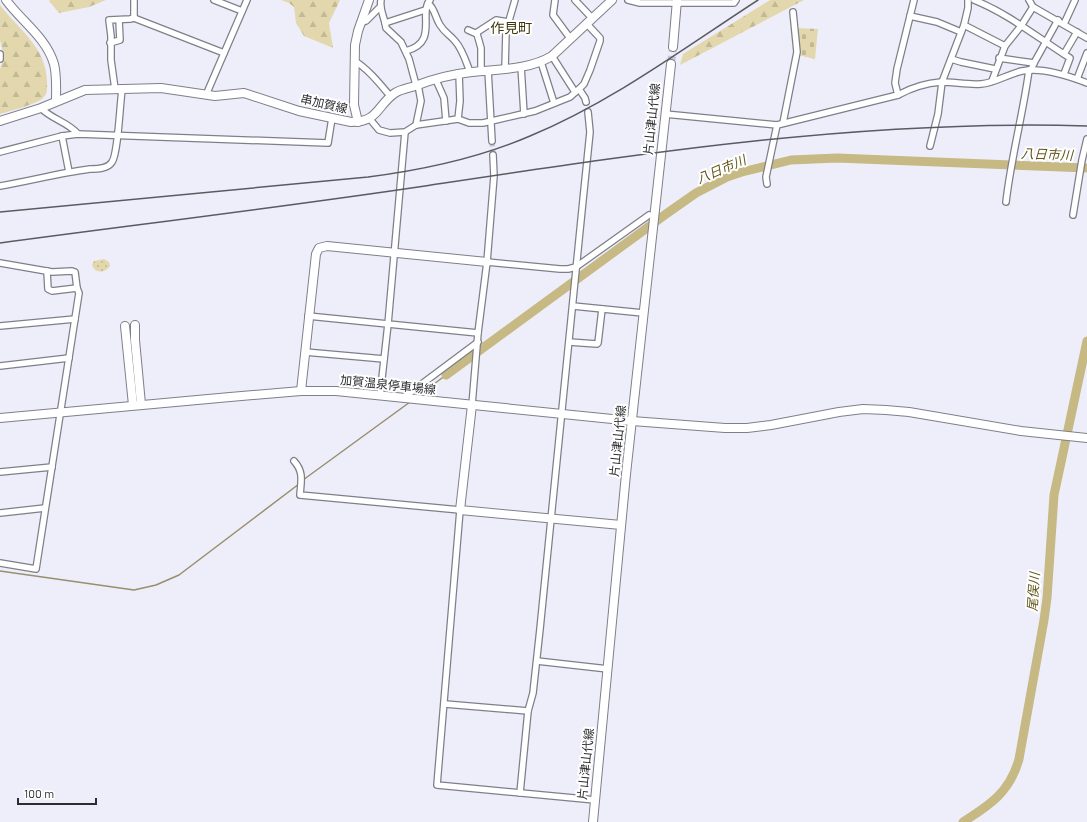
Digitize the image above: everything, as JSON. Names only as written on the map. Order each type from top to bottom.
[{"type":"main road","points":[[6,0],[39,37],[48,50],[55,70],[56,101]]},
{"type":"main road","points":[[358,122],[354,105],[354,61],[356,38],[369,0]]},
{"type":"main road","name":"串加賀線","points":[[0,121],[41,108],[84,90],[170,89],[206,95],[223,96],[244,93],[289,108],[332,118],[358,122],[369,118],[378,112],[396,92],[417,85],[459,74],[505,69],[541,62],[552,56],[612,0]]},
{"type":"main road","points":[[673,47],[677,1]]},
{"type":"main road","name":"片山津山代線","points":[[593,822],[621,525],[653,232],[652,215],[671,64]]},
{"type":"main road","points":[[300,391],[316,254],[319,248],[327,246],[487,262]]},
{"type":"main road","points":[[135,325],[134,340],[137,405]]},
{"type":"main road","points":[[125,326],[137,405]]},
{"type":"main road","name":"加賀温泉停車場線","points":[[0,418],[300,391],[336,392],[632,421],[725,428],[771,426],[839,412],[886,410],[910,412],[1021,431],[1087,438]]},
{"type":"main road","points":[[472,406],[460,510],[621,525]]},
{"type":"street","points":[[134,0],[134,18]]},
{"type":"street","points":[[214,0],[242,11]]},
{"type":"street","points":[[206,95],[247,0]]},
{"type":"street","points":[[381,0],[380,7],[386,28],[401,42],[406,51],[417,85],[420,101],[416,125]]},
{"type":"street","points":[[505,69],[506,31],[515,0]]},
{"type":"street","points":[[555,0],[553,15],[570,38]]},
{"type":"street","points":[[369,118],[380,130],[390,133],[405,132],[416,125],[458,119],[469,123],[492,122],[535,111],[570,97],[584,84],[600,41],[600,38],[575,0]]},
{"type":"street","points":[[628,0],[640,3],[677,1],[734,3],[736,0]]},
{"type":"street","points":[[898,95],[895,83],[897,69],[914,0]]},
{"type":"street","points":[[930,146],[938,114],[942,82],[964,25],[968,8],[968,0]]},
{"type":"street","points":[[974,0],[988,6],[1070,58],[1064,74]]},
{"type":"street","points":[[1030,0],[1034,7],[1087,38]]},
{"type":"street","points":[[1064,24],[1075,0]]},
{"type":"street","points":[[406,51],[410,50],[422,41],[425,34],[427,19],[425,10],[429,1]]},
{"type":"street","points":[[429,1],[445,32],[458,46],[470,72]]},
{"type":"street","points":[[360,23],[366,21],[380,7]]},
{"type":"street","points":[[992,81],[999,58],[1005,46],[1034,7]]},
{"type":"street","points":[[385,23],[425,10]]},
{"type":"street","points":[[767,184],[766,177],[770,157],[780,124],[797,52],[792,12]]},
{"type":"street","points":[[910,16],[937,22],[961,32]]},
{"type":"street","points":[[0,186],[68,172],[102,168],[111,164],[116,148],[118,89],[113,75],[109,20],[134,18],[224,53]]},
{"type":"street","points":[[110,43],[120,40],[119,20]]},
{"type":"street","points":[[468,30],[476,32],[496,20],[508,22]]},
{"type":"street","points":[[1006,202],[1030,70],[1058,20]]},
{"type":"street","points":[[964,25],[1005,46]]},
{"type":"street","points":[[476,32],[481,48],[485,71],[492,122],[492,141]]},
{"type":"street","points":[[1064,54],[1077,32]]},
{"type":"street","points":[[1077,79],[1087,52]]},
{"type":"street","points":[[0,54],[0,59]]},
{"type":"street","points":[[552,56],[577,91],[585,98],[586,102]]},
{"type":"street","points":[[999,58],[1034,63]]},
{"type":"street","points":[[951,59],[996,68]]},
{"type":"street","points":[[354,61],[362,65],[391,96]]},
{"type":"street","points":[[1018,61],[1021,71]]},
{"type":"street","points":[[541,62],[554,103]]},
{"type":"street","points":[[521,66],[524,114]]},
{"type":"street","points":[[665,114],[780,124],[898,95],[909,89],[942,82],[982,84],[1021,71],[1030,70],[1064,74],[1087,83]]},
{"type":"street","points":[[458,119],[460,102],[459,74]]},
{"type":"street","points":[[436,80],[444,98],[446,121]]},
{"type":"street","points":[[41,108],[45,112],[74,129],[78,134]]},
{"type":"street","points":[[520,793],[528,711],[533,693],[537,661],[573,306],[590,132],[588,112]]},
{"type":"street","points":[[0,152],[62,136],[78,134],[328,143],[332,118]]},
{"type":"street","points":[[380,396],[405,132]]},
{"type":"street","points":[[62,136],[68,172]]},
{"type":"street","points":[[1073,214],[1087,139]]},
{"type":"street","points":[[472,406],[478,333],[487,262],[494,176],[493,155]]},
{"type":"street","points":[[487,262],[560,269],[576,268],[652,215]]},
{"type":"street","points":[[0,263],[47,271],[76,272],[77,288],[79,293],[36,569],[0,563]]},
{"type":"street","points":[[47,271],[48,289],[52,291],[77,288]]},
{"type":"street","points":[[573,306],[643,313]]},
{"type":"street","points":[[569,342],[598,343],[602,309]]},
{"type":"street","points":[[308,316],[478,333]]},
{"type":"street","points":[[0,326],[75,319]]},
{"type":"street","points":[[404,398],[478,343]]},
{"type":"street","points":[[305,352],[384,359]]},
{"type":"street","points":[[0,366],[69,358]]},
{"type":"street","points":[[294,461],[300,468],[300,495],[460,510],[437,786],[595,800]]},
{"type":"street","points":[[0,472],[52,467]]},
{"type":"street","points":[[0,512],[45,508]]},
{"type":"street","points":[[537,661],[608,669]]},
{"type":"street","points":[[445,704],[528,711]]},
{"type":"green space","points":[[106,0],[89,7],[59,13],[49,1]]},
{"type":"green space","points":[[281,0],[340,0],[329,23],[333,48],[304,36],[296,23],[294,7]]},
{"type":"green space","points":[[770,0],[804,0],[680,65],[683,54]]},
{"type":"green space","points":[[0,5],[30,40],[42,58],[47,81],[47,90],[43,98],[35,103],[0,114],[0,69],[4,57],[0,40]]},
{"type":"green space","points":[[796,28],[818,29],[815,59],[798,55]]},
{"type":"green space","points":[[104,259],[109,262],[110,266],[106,270],[101,272],[93,268],[92,265],[94,261]]},
{"type":"waterway","name":"八日市川","points":[[446,375],[696,193],[727,177],[742,172],[791,160],[837,158],[1087,168]]},
{"type":"waterway","name":"尾俣川","points":[[963,822],[982,810],[998,796],[1010,780],[1019,759],[1047,598],[1054,495],[1087,341]]},
{"type":"waterway","points":[[418,396],[446,375]]},
{"type":"waterway","points":[[303,480],[410,402]]},
{"type":"waterway","points":[[0,571],[134,590],[156,585],[179,575],[299,484]]},
{"type":"tunnel","points":[[671,64],[673,47]]},
{"type":"tunnel","points":[[492,141],[493,155]]},
{"type":"railway","points":[[0,212],[368,177],[430,167],[471,157],[511,144],[590,107],[619,91],[758,0]]},
{"type":"railway","points":[[0,243],[372,194],[590,162],[755,141],[838,133],[920,128],[1004,125],[1087,126]]},
{"type":"district","name":"作見町","points":[[511,28]]}]
